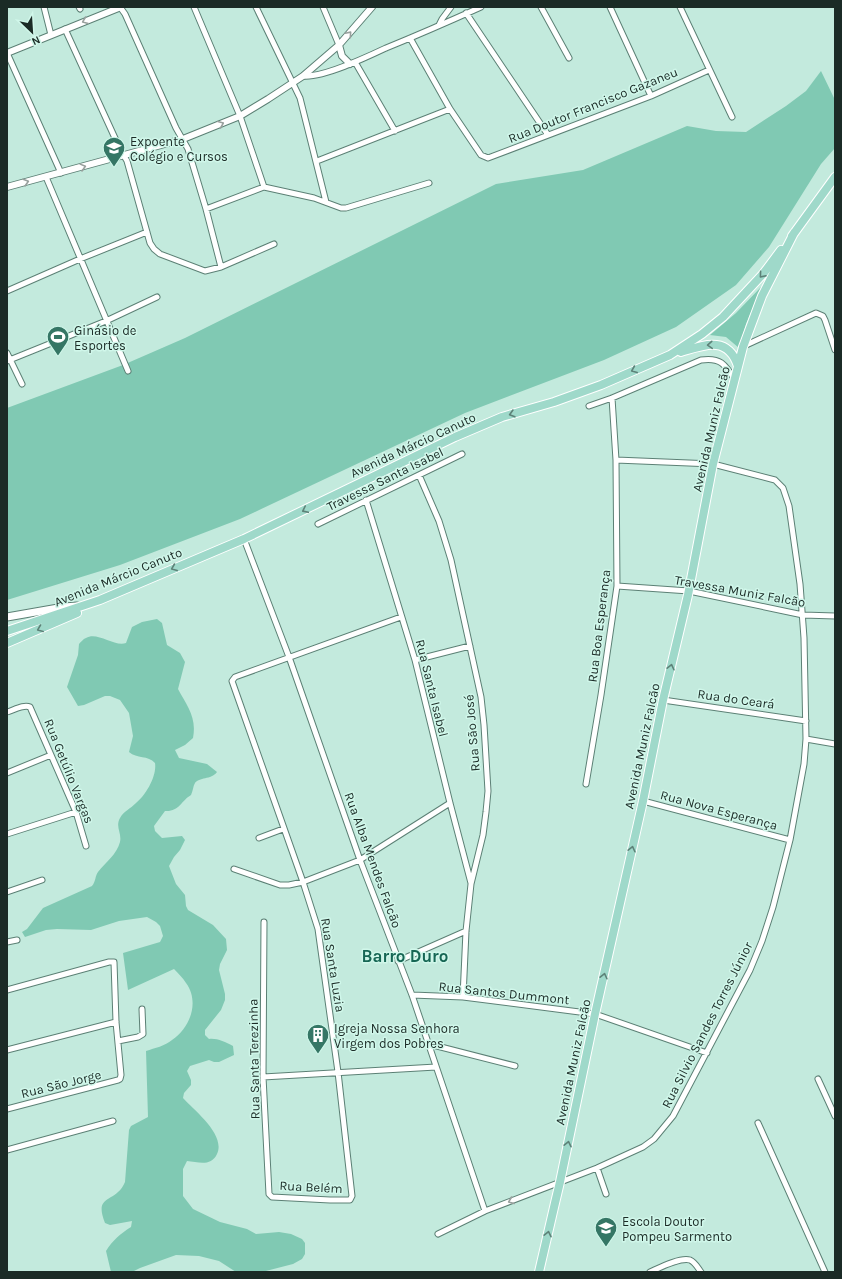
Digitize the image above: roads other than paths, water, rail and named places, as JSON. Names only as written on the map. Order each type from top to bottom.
[{"type":"main road","points":[[794,233],[835,177]]},
{"type":"main road","name":"Avenida Muniz Falcão","points":[[539,1272],[643,801],[663,700],[689,590],[713,464],[743,347],[762,296],[794,233]]},
{"type":"main road","name":"Avenida Márcio Canuto","points":[[7,631],[85,606],[244,539],[455,437],[502,417],[554,402],[600,385],[670,355],[694,340],[723,317],[763,274],[794,233]]},
{"type":"main road","points":[[670,355],[708,344],[716,344],[724,346],[729,350],[738,366]]},
{"type":"main road","points":[[7,643],[65,619],[100,600]]},
{"type":"main road","points":[[7,617],[64,607],[85,606]]},
{"type":"street","points":[[44,7],[50,35]]},
{"type":"street","points":[[61,173],[7,53],[121,7],[176,128],[188,149],[221,267]]},
{"type":"street","points":[[194,7],[240,116],[264,187]]},
{"type":"street","points":[[256,7],[300,98],[317,161],[326,202]]},
{"type":"street","points":[[323,7],[342,56],[353,63],[395,131]]},
{"type":"street","points":[[7,187],[182,139],[240,116],[293,84],[303,76],[339,45],[372,7]]},
{"type":"street","points":[[439,25],[451,7]]},
{"type":"street","points":[[303,76],[318,75],[353,63],[482,7]]},
{"type":"street","points":[[541,7],[569,58]]},
{"type":"street","points":[[610,7],[651,96]]},
{"type":"street","points":[[680,7],[732,117]]},
{"type":"street","points":[[466,14],[548,135]]},
{"type":"street","points":[[65,29],[127,161],[147,232],[154,249],[160,254],[205,271],[221,267],[274,244]]},
{"type":"street","points":[[317,161],[450,109],[410,38]]},
{"type":"street","name":"Rua Doutor Francisco Gazaneu","points":[[450,109],[484,157],[488,158],[651,96],[709,70]]},
{"type":"street","points":[[46,177],[128,371]]},
{"type":"street","points":[[206,209],[264,187],[290,192],[326,202],[341,208],[350,208],[429,183]]},
{"type":"street","points":[[7,291],[147,232]]},
{"type":"street","points":[[8,360],[106,321],[157,297]]},
{"type":"street","points":[[743,347],[816,313],[823,316],[835,350]]},
{"type":"street","points":[[7,353],[8,360],[22,384]]},
{"type":"street","points":[[589,406],[612,398],[701,360],[717,360],[724,364],[735,381]]},
{"type":"street","name":"Rua Boa Esperança","points":[[586,784],[617,586],[616,460],[612,398]]},
{"type":"street","name":"Travessa Santa Isabel","points":[[318,524],[462,454]]},
{"type":"street","name":"Rua Silvio Sandes Torres Júnior","points":[[438,1234],[485,1211],[597,1168],[643,1147],[654,1139],[673,1116],[750,970],[762,941],[773,907],[790,840],[804,764],[806,721],[803,615],[800,584],[789,506],[783,488],[776,480],[713,464],[616,460]]},
{"type":"street","name":"Rua São José","points":[[419,475],[439,521],[447,544],[481,697],[484,724],[488,791],[483,835],[471,884],[466,931],[463,997]]},
{"type":"street","name":"Rua Santa Isabel","points":[[366,500],[415,660],[471,884]]},
{"type":"street","name":"Rua Alba Mendes Falcão","points":[[244,539],[289,657],[360,860],[412,996],[485,1211]]},
{"type":"street","name":"Travessa Muniz Falcão","points":[[617,586],[689,590],[803,615],[835,616]]},
{"type":"street","points":[[289,657],[401,617]]},
{"type":"street","points":[[415,660],[470,646]]},
{"type":"street","name":"Rua Santa Luzia","points":[[289,657],[235,676],[232,681],[283,829],[303,882],[318,929],[338,1072],[352,1198]]},
{"type":"street","name":"Rua do Ceará","points":[[663,700],[806,721]]},
{"type":"street","name":"Rua Getúlio Vargas","points":[[7,712],[24,706],[29,706],[76,812],[86,846]]},
{"type":"street","points":[[806,739],[835,744]]},
{"type":"street","points":[[7,773],[51,755]]},
{"type":"street","name":"Rua Nova Esperança","points":[[643,801],[790,840]]},
{"type":"street","points":[[234,869],[280,885],[303,882],[360,860],[450,803]]},
{"type":"street","points":[[7,834],[76,812]]},
{"type":"street","points":[[746,829],[747,823]]},
{"type":"street","points":[[259,838],[283,829]]},
{"type":"street","points":[[7,892],[42,880]]},
{"type":"street","name":"Rua Santa Terezinha","points":[[264,922],[263,1077],[270,1195]]},
{"type":"street","points":[[398,962],[466,931]]},
{"type":"street","points":[[7,942],[17,940]]},
{"type":"street","points":[[7,990],[109,962],[115,962],[116,1022],[118,1041],[138,1037],[143,1034],[142,1009]]},
{"type":"street","name":"Rua Santos Dummont","points":[[412,996],[463,997],[595,1014],[707,1053]]},
{"type":"street","points":[[7,1050],[116,1022]]},
{"type":"street","name":"Rua São Jorge","points":[[7,1108],[120,1079],[121,1075],[118,1041]]},
{"type":"street","points":[[429,1044],[515,1066]]},
{"type":"street","points":[[263,1077],[436,1067]]},
{"type":"street","points":[[818,1079],[835,1116]]},
{"type":"street","points":[[7,1150],[113,1121]]},
{"type":"street","points":[[758,1123],[824,1272]]},
{"type":"street","points":[[597,1168],[606,1194]]},
{"type":"street","name":"Rua Belém","points":[[270,1195],[272,1197],[330,1200],[350,1200],[352,1198]]},
{"type":"street","points":[[650,1272],[676,1261],[686,1259],[694,1262],[701,1272]]},
{"type":"place","name":"Expoente Colégio e Cursos","points":[[114,168]]},
{"type":"place","name":"Ginásio de Esportes","points":[[58,356]]},
{"type":"place","name":"Igreja Nossa Senhora Virgem dos Pobres","points":[[318,1054]]},
{"type":"place","name":"Escola Doutor Pompeu Sarmento","points":[[606,1248]]},
{"type":"district","name":"Barro Duro","points":[[405,956]]}]
